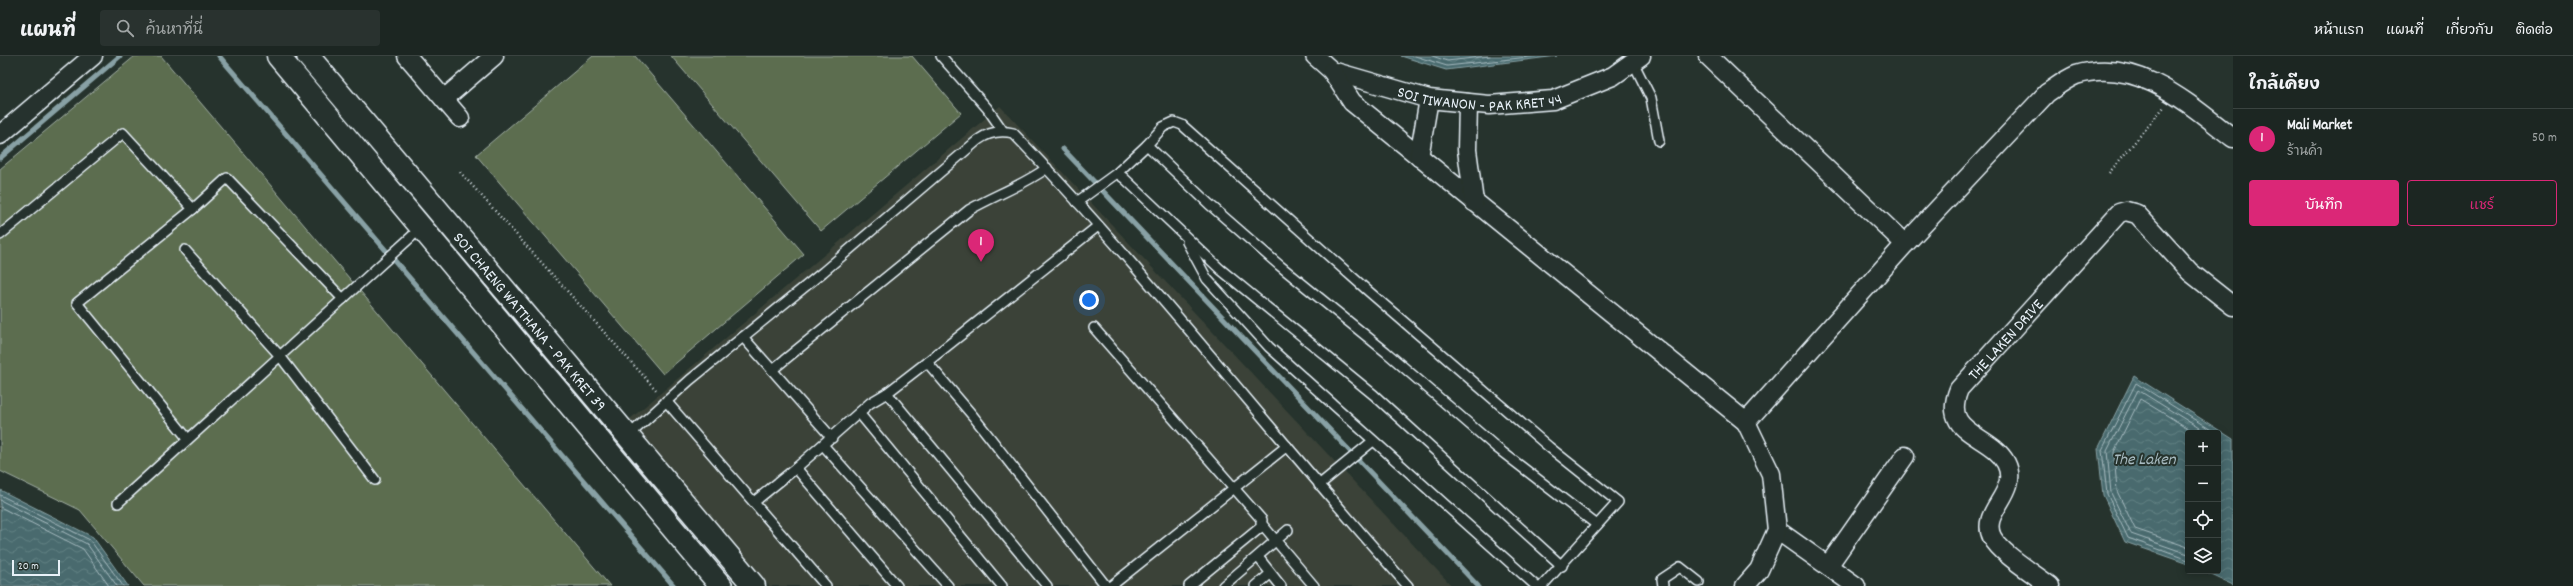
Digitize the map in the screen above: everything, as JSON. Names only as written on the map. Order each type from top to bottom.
[{"type":"main road","name":"SOI CHAENG WATTHANA - PAK KRET 39","points":[[278,56],[721,586]]},
{"type":"main road","name":"SOI CHAENG WATTHANA - PAK KRET 39","points":[[308,56],[754,586]]},
{"type":"street","points":[[0,134],[93,56]]},
{"type":"street","points":[[406,56],[460,118]]},
{"type":"street","points":[[444,99],[494,56]]},
{"type":"street","name":"SOI TIWANON - PAK KRET 44","points":[[1315,56],[1332,70],[1429,99],[1489,105],[1553,100],[1613,76],[1637,59]]},
{"type":"street","points":[[1708,56],[1905,244]]},
{"type":"street","points":[[1332,70],[1352,102],[1746,422],[1771,474],[1778,530],[1759,570],[1745,586]]},
{"type":"street","points":[[1746,422],[1905,244],[2047,93],[2076,75],[2101,70],[2123,70],[2150,78],[2175,93],[2233,138]]},
{"type":"street","points":[[1419,157],[1429,99]]},
{"type":"street","points":[[1468,103],[1467,150],[1474,202]]},
{"type":"street","name":"THE LAKEN DRIVE","points":[[2050,586],[2006,552],[1992,538],[1989,521],[2010,484],[2010,474],[2006,463],[1998,454],[1958,420],[1954,407],[1959,389],[2119,213],[2126,210],[2137,214],[2190,272],[2233,306]]},
{"type":"street","points":[[1828,566],[1905,456]]},
{"type":"street","points":[[1778,530],[1856,586]]},
{"type":"lane","points":[[941,56],[1003,131]]},
{"type":"lane","points":[[1637,59],[1651,98],[1659,141]]},
{"type":"lane","points":[[1077,202],[1109,180],[1147,145],[1163,127],[1174,122],[1182,125],[1367,290],[1549,446],[1618,502],[1562,566],[1542,586]]},
{"type":"lane","points":[[628,436],[666,401],[823,272],[978,140],[991,133],[1003,131],[1013,133],[1047,168],[1408,586]]},
{"type":"lane","points":[[0,235],[123,133],[193,209]]},
{"type":"lane","points":[[1147,145],[1209,204],[1279,265],[1386,352],[1497,448],[1597,525]]},
{"type":"lane","points":[[772,370],[969,210],[993,196],[1025,183],[1047,168]]},
{"type":"lane","points":[[1117,173],[1184,236],[1281,321],[1374,395],[1562,566]]},
{"type":"lane","points":[[188,439],[77,303],[193,209],[227,178],[343,299]]},
{"type":"lane","points":[[754,502],[832,438],[870,403],[887,393],[927,362],[1098,226]]},
{"type":"lane","points":[[118,503],[421,228]]},
{"type":"lane","points":[[1184,236],[1207,279],[1269,347],[1536,586]]},
{"type":"lane","points":[[185,250],[280,356],[375,480]]},
{"type":"lane","points":[[1094,328],[1262,520],[1261,527],[1189,586]]},
{"type":"lane","points":[[743,337],[832,438]]},
{"type":"lane","points":[[927,362],[973,416],[1110,586],[1287,446]]},
{"type":"lane","points":[[887,393],[1047,586]]},
{"type":"lane","points":[[666,401],[826,586]]},
{"type":"lane","points":[[860,413],[1002,586]]},
{"type":"lane","points":[[1320,485],[1373,441]]},
{"type":"lane","points":[[823,445],[948,586]]},
{"type":"lane","points":[[796,468],[896,586]]},
{"type":"lane","points":[[1261,523],[1314,586]]},
{"type":"lane","points":[[1223,586],[1288,530]]},
{"type":"lane","points":[[1258,557],[1281,586]]},
{"type":"lane","points":[[1663,586],[1662,579],[1671,571],[1680,568],[1699,582]]},
{"type":"lane","points":[[1256,586],[1270,574]]},
{"type":"path","points":[[2109,173],[2175,93]]},
{"type":"path","points":[[460,172],[666,401]]},
{"type":"shaded area","points":[[1000,106],[1452,586],[769,586],[630,419]]},
{"type":"green space","points":[[135,56],[161,56],[610,586],[144,586],[80,510],[0,471],[0,169]]},
{"type":"green space","points":[[593,56],[635,56],[804,254],[663,374],[476,155]]},
{"type":"green space","points":[[671,56],[912,56],[961,113],[821,231]]},
{"type":"water","points":[[1401,56],[1557,56],[1446,70]]},
{"type":"water","name":"The Laken","points":[[2134,376],[2219,430],[2185,430],[2185,563],[2125,542],[2103,495],[2098,449]]},
{"type":"water","name":"The Laken","points":[[2221,431],[2233,439],[2233,585],[2209,574],[2221,574]]},
{"type":"water","points":[[0,490],[93,537],[128,586],[0,586]]},
{"type":"waterway","points":[[0,158],[120,56]]},
{"type":"waterway","points":[[219,56],[674,586]]},
{"type":"waterway","points":[[1063,149],[1478,586]]},
{"type":"place","name":"Mali Market","points":[[981,262]]}]
